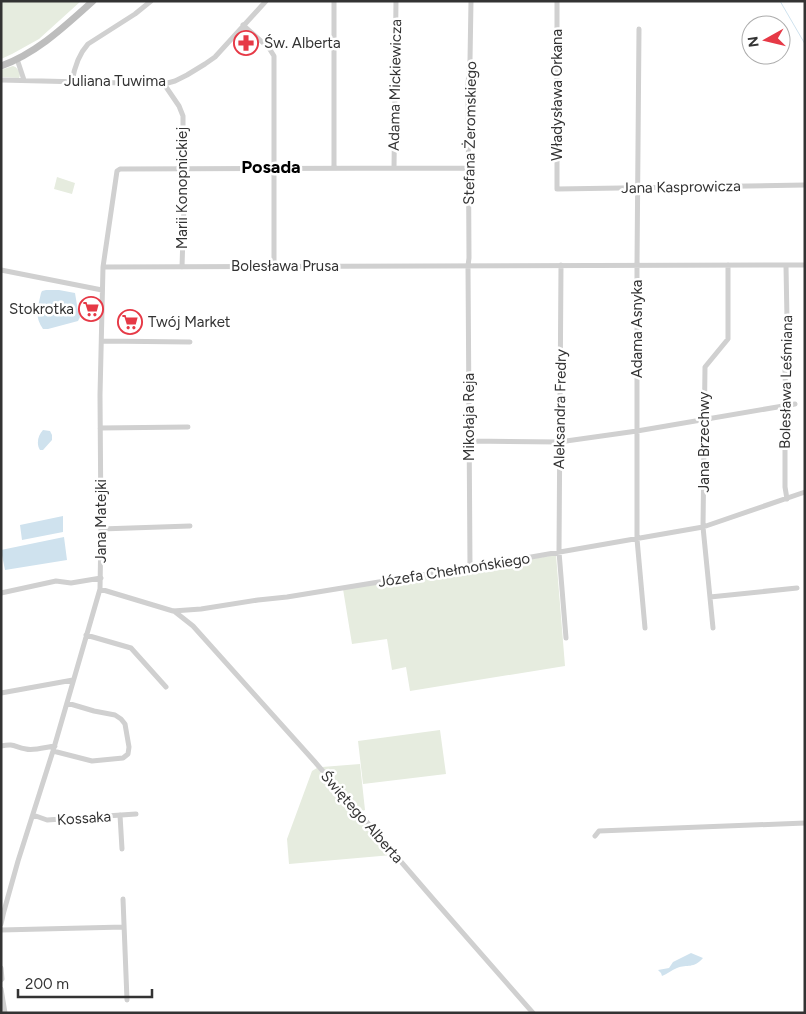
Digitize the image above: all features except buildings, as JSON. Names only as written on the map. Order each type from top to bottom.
[{"type":"main road","points":[[1,66],[17,60],[41,45],[92,1]]},
{"type":"street","points":[[72,82],[75,70],[88,44],[135,14],[151,1]]},
{"type":"street","name":"Juliana Tuwima","points":[[1,80],[164,84],[175,81],[211,60],[230,42],[266,1]]},
{"type":"street","points":[[334,1],[334,168]]},
{"type":"street","name":"Adama Mickiewicza","points":[[394,168],[396,1]]},
{"type":"street","name":"Stefana Żeromskiego","points":[[468,266],[468,84],[471,1]]},
{"type":"street","name":"Władysława Orkana","points":[[557,1],[557,189]]},
{"type":"street","points":[[243,25],[269,48],[274,56],[274,266]]},
{"type":"street","name":"Adama Asnyka","points":[[639,29],[637,539],[645,628]]},
{"type":"street","points":[[17,60],[24,80]]},
{"type":"street","name":"Marii Konopnickiej","points":[[164,84],[179,106],[183,116],[183,163],[185,173],[182,267]]},
{"type":"street","points":[[184,168],[468,168]]},
{"type":"street","name":"Jana Matejki","points":[[1,924],[18,861],[54,748],[100,589],[102,290],[103,267],[116,173],[118,170],[184,168]]},
{"type":"street","name":"Jana Kasprowicza","points":[[557,189],[805,185]]},
{"type":"street","name":"Aleksandra Fredry","points":[[561,265],[559,552],[566,638]]},
{"type":"street","name":"Jana Brzechwy","points":[[713,628],[703,527],[705,368],[728,339],[728,265]]},
{"type":"street","name":"Bolesława Prusa","points":[[103,267],[805,265]]},
{"type":"street","name":"Mikołaja Reja","points":[[468,266],[470,567]]},
{"type":"street","name":"Bolesława Leśmiana","points":[[786,266],[785,487],[787,499]]},
{"type":"street","points":[[1,270],[102,290]]},
{"type":"street","points":[[102,342],[190,342]]},
{"type":"street","points":[[469,441],[559,442],[796,404]]},
{"type":"street","points":[[100,428],[188,426]]},
{"type":"street","name":"Józefa Chełmońskiego","points":[[100,589],[174,611],[194,610],[288,597],[703,527],[805,492]]},
{"type":"street","points":[[101,528],[190,526]]},
{"type":"street","points":[[1,593],[56,581],[71,583],[101,578]]},
{"type":"street","points":[[710,597],[797,588]]},
{"type":"street","points":[[189,622],[189,615],[194,610]]},
{"type":"street","name":"Świętego Alberta","points":[[174,611],[189,622],[309,756],[533,1013]]},
{"type":"street","points":[[86,635],[131,648],[166,687]]},
{"type":"street","points":[[1,693],[73,680]]},
{"type":"street","points":[[1,746],[12,744],[29,750],[54,748],[92,761],[124,758],[128,753],[129,747],[125,724],[122,719],[115,715],[94,712],[67,703]]},
{"type":"street","name":"Kossaka","points":[[33,816],[47,820],[136,814]]},
{"type":"street","points":[[120,815],[122,849]]},
{"type":"street","points":[[595,836],[599,831],[805,823]]},
{"type":"street","points":[[123,899],[127,1000]]},
{"type":"street","points":[[1,930],[124,927]]},
{"type":"street","points":[[1,968],[1,980]]},
{"type":"street","points":[[1,988],[5,1013]]},
{"type":"shaded area","points":[[1,1],[81,1],[39,39],[1,59]]},
{"type":"shaded area","points":[[13,66],[19,70],[19,78],[1,77],[1,70]]},
{"type":"shaded area","points":[[57,177],[75,183],[72,194],[54,189]]},
{"type":"shaded area","points":[[556,555],[565,666],[410,691],[406,667],[392,670],[387,639],[352,644],[343,589]]},
{"type":"shaded area","points":[[440,730],[446,774],[363,784],[358,741]]},
{"type":"shaded area","points":[[360,764],[365,810],[362,811],[322,767]]},
{"type":"shaded area","points":[[317,768],[392,855],[289,864],[287,839],[312,771]]},
{"type":"water","points":[[46,290],[75,293],[80,317],[78,321],[43,329],[38,320],[38,312],[41,293]]},
{"type":"water","points":[[43,430],[50,431],[52,440],[43,450],[40,450],[38,440]]},
{"type":"water","points":[[63,516],[63,532],[22,540],[20,525]]},
{"type":"water","points":[[64,537],[67,560],[5,570],[1,550]]},
{"type":"water","points":[[691,953],[703,958],[696,964],[677,968],[662,976],[658,970],[669,968],[673,962]]},
{"type":"waterway","points":[[780,1],[805,44]]},
{"type":"place","name":"Św. Alberta","points":[[246,43]]},
{"type":"place","name":"Stokrotka","points":[[91,309]]},
{"type":"place","name":"Twój Market","points":[[130,322]]},
{"type":"district","name":"Posada","points":[[271,167]]}]
